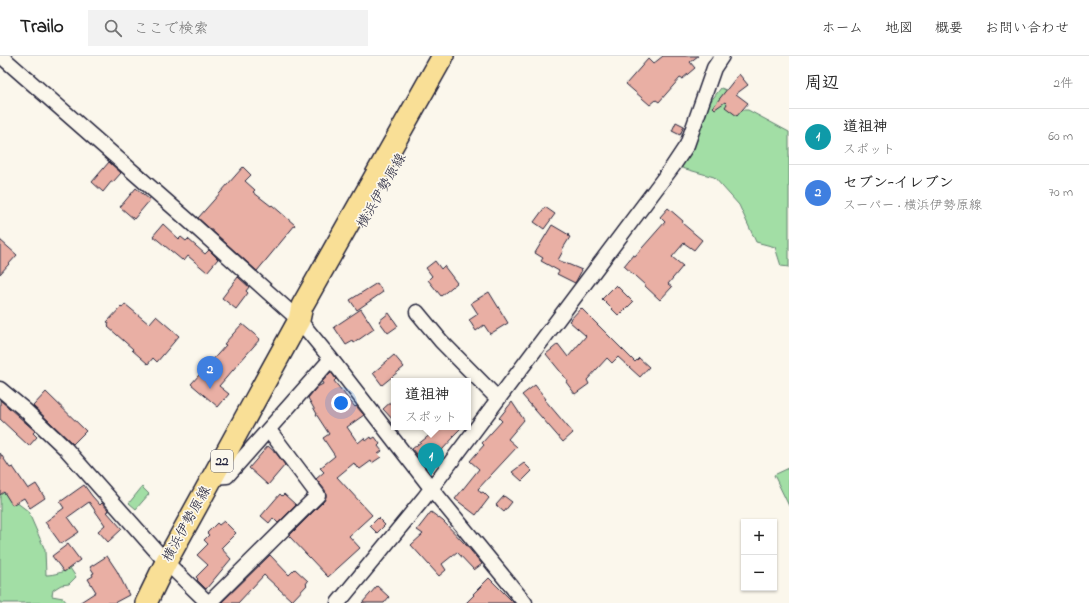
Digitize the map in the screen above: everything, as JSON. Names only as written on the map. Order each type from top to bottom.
[{"type":"main road","name":"横浜伊勢原線","points":[[146,603],[166,562],[299,320],[302,306],[443,56]]},
{"type":"main road","name":"横浜伊勢原線","points":[[299,320],[312,312],[458,56]]},
{"type":"street","points":[[1,56],[299,320],[431,488],[525,603]]},
{"type":"street","points":[[338,603],[431,488],[677,161],[687,145],[714,68],[722,56]]},
{"type":"street","points":[[417,312],[441,341],[498,399]]},
{"type":"street","points":[[213,477],[227,476],[331,359]]},
{"type":"street","points":[[0,390],[25,410],[66,449],[166,562],[208,603],[318,494],[269,430]]},
{"type":"green space","points":[[721,88],[736,94],[732,105],[738,110],[748,110],[789,132],[789,267],[781,266],[775,247],[756,242],[739,205],[714,177],[682,168],[679,157],[691,130],[702,126],[710,102]]},
{"type":"green space","points":[[789,468],[789,506],[774,475]]},
{"type":"green space","points":[[142,487],[149,494],[136,509],[129,503]]},
{"type":"green space","points":[[0,490],[28,511],[45,550],[46,575],[58,573],[70,568],[76,577],[69,584],[61,585],[53,590],[52,596],[63,598],[67,603],[0,603]]},
{"type":"building","points":[[663,56],[698,56],[690,62],[695,68],[682,79],[680,78],[659,102],[656,100],[650,105],[626,84],[648,59],[653,64]]},
{"type":"building","points":[[739,74],[748,85],[736,94],[748,103],[737,116],[725,107],[727,104],[725,102],[715,109],[713,107]]},
{"type":"building","points":[[676,122],[684,126],[680,135],[672,131]]},
{"type":"building","points":[[109,162],[121,173],[103,192],[92,182]]},
{"type":"building","points":[[243,167],[251,175],[245,181],[255,190],[253,192],[271,206],[272,205],[295,225],[257,271],[198,218]]},
{"type":"building","points":[[136,188],[150,200],[134,219],[120,207]]},
{"type":"building","points":[[545,207],[555,214],[544,229],[534,222]]},
{"type":"building","points":[[668,208],[683,221],[682,223],[702,240],[694,250],[684,243],[672,257],[683,266],[668,284],[672,287],[660,300],[624,266],[633,255],[635,256],[665,222],[660,217]]},
{"type":"building","points":[[163,224],[179,239],[181,237],[186,241],[188,239],[205,254],[209,250],[218,259],[207,272],[188,256],[184,261],[182,260],[153,236]]},
{"type":"building","points":[[552,225],[570,237],[558,260],[582,270],[575,283],[557,274],[559,271],[541,261],[543,258],[535,253]]},
{"type":"building","points":[[0,240],[17,255],[0,274]]},
{"type":"building","points":[[435,261],[441,269],[444,266],[457,283],[441,296],[428,280],[432,276],[426,268]]},
{"type":"building","points":[[238,277],[249,287],[246,291],[248,293],[236,309],[222,298]]},
{"type":"building","points":[[377,283],[383,292],[357,310],[350,300]]},
{"type":"building","points":[[616,285],[633,302],[619,316],[602,299]]},
{"type":"building","points":[[489,292],[508,323],[490,334],[484,325],[476,331],[469,320],[478,314],[471,303]]},
{"type":"building","points":[[125,304],[149,324],[156,316],[179,336],[157,362],[153,358],[148,364],[108,327],[109,323],[107,322]]},
{"type":"building","points":[[581,308],[635,362],[639,358],[649,367],[640,377],[618,357],[612,363],[607,358],[587,380],[589,384],[575,394],[566,382],[568,381],[546,354],[558,344],[568,357],[586,336],[569,321]]},
{"type":"building","points":[[361,309],[374,329],[354,343],[353,341],[346,345],[334,327]]},
{"type":"building","points":[[389,313],[398,326],[388,333],[379,321]]},
{"type":"building","points":[[242,324],[260,339],[219,386],[229,394],[218,407],[191,384],[226,345],[224,344]]},
{"type":"building","points":[[394,355],[404,367],[382,385],[373,373]]},
{"type":"building","points":[[331,372],[336,379],[334,381],[355,407],[356,406],[364,415],[347,427],[358,443],[364,438],[366,441],[371,437],[372,439],[375,437],[380,444],[378,446],[382,451],[378,454],[381,457],[372,463],[371,461],[360,469],[358,467],[357,468],[354,463],[337,477],[372,515],[349,536],[360,548],[328,577],[289,536],[324,501],[326,497],[325,490],[316,479],[324,472],[320,468],[335,456],[323,438],[329,434],[308,398],[317,387],[323,384],[322,382]]},
{"type":"building","points":[[535,385],[546,399],[545,400],[573,433],[563,442],[522,395]]},
{"type":"building","points":[[46,392],[86,431],[73,444],[33,406]]},
{"type":"building","points":[[0,400],[35,431],[33,433],[37,437],[29,446],[0,419]]},
{"type":"building","points":[[391,402],[391,418],[383,409]]},
{"type":"building","points":[[512,402],[524,420],[508,439],[517,447],[478,489],[489,498],[476,515],[455,499],[479,469],[470,461],[484,445],[482,443],[502,421],[499,418]]},
{"type":"building","points":[[435,430],[459,430],[442,450],[432,457],[436,461],[427,468],[412,449]]},
{"type":"building","points":[[268,446],[276,453],[285,465],[268,485],[249,468]]},
{"type":"building","points":[[0,453],[10,468],[13,467],[28,489],[36,484],[45,498],[30,508],[24,498],[12,505],[4,492],[0,495]]},
{"type":"building","points":[[524,463],[532,471],[522,481],[512,472]]},
{"type":"building","points":[[84,485],[100,505],[102,503],[109,511],[107,512],[122,529],[108,542],[98,531],[105,525],[89,502],[68,517],[79,532],[61,544],[45,522],[64,508],[60,502]]},
{"type":"building","points":[[280,494],[282,496],[284,494],[296,505],[278,523],[273,518],[269,523],[261,516]]},
{"type":"building","points":[[504,496],[512,502],[504,512],[496,505]]},
{"type":"building","points":[[431,512],[443,521],[482,564],[474,570],[457,552],[442,564],[446,570],[439,576],[411,545],[423,534],[417,530]]},
{"type":"building","points":[[378,518],[385,525],[377,533],[370,526]]},
{"type":"building","points":[[224,521],[236,533],[221,548],[231,559],[206,589],[196,577],[208,565],[197,555],[208,544],[204,540],[209,535],[207,533],[217,523],[219,525]]},
{"type":"building","points":[[68,544],[80,560],[64,572],[52,556]]},
{"type":"building","points":[[270,555],[289,575],[295,569],[308,581],[306,584],[307,585],[292,601],[264,575],[238,603],[221,603]]},
{"type":"building","points":[[107,556],[117,571],[129,595],[114,603],[79,603],[96,592],[88,579],[93,576],[92,574],[94,573],[90,567]]},
{"type":"building","points":[[489,578],[514,603],[466,603]]},
{"type":"building","points":[[377,586],[389,597],[384,603],[362,603]]},
{"type":"place","name":"セブン-イレブン","points":[[210,389]]},
{"type":"place","name":"道祖神","points":[[431,476]]}]
